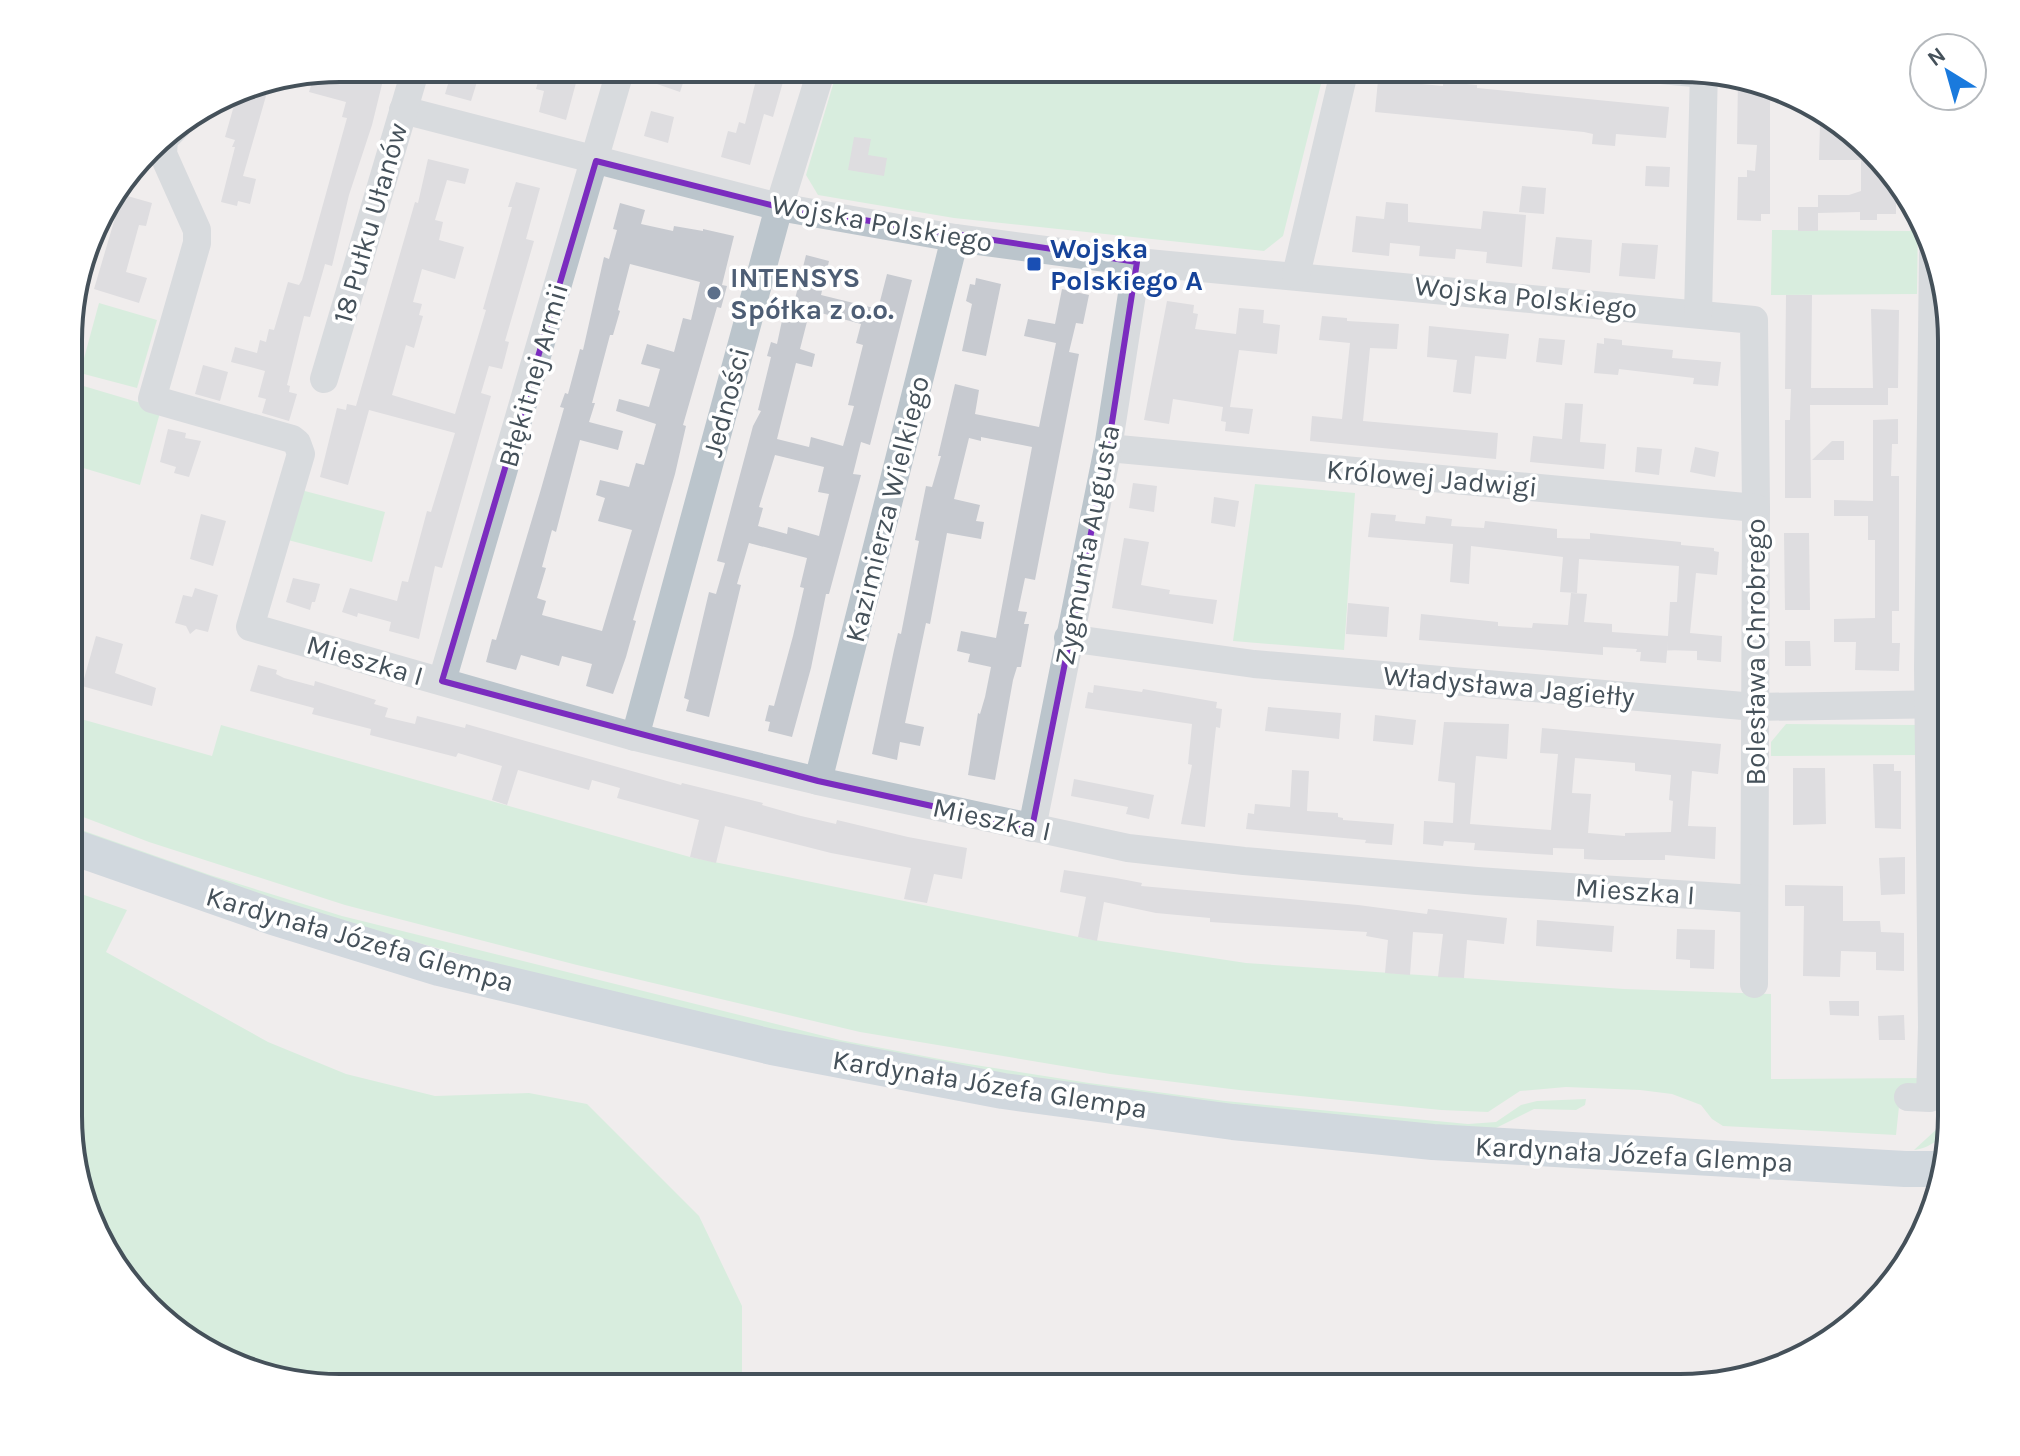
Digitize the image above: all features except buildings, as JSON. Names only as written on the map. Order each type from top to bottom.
[{"type":"main road","name":"Kardynała Józefa Glempa","points":[[83,850],[273,917],[439,968],[772,1047],[1003,1091],[1233,1122],[1433,1142],[1905,1169],[1933,1168]]},
{"type":"street","name":"18 Pułku Ułanów","points":[[324,379],[412,82]]},
{"type":"street","name":"Błękitnej Armii","points":[[442,681],[617,82]]},
{"type":"street","name":"Jedności","points":[[635,737],[779,207],[818,82]]},
{"type":"street","points":[[1296,275],[1342,83]]},
{"type":"street","points":[[1698,314],[1704,84]]},
{"type":"street","name":"Wojska Polskiego","points":[[403,110],[779,207],[955,238],[1137,262],[1754,320]]},
{"type":"street","name":"Mieszka I","points":[[163,153],[197,230],[197,243],[152,399],[292,439],[301,454],[250,627],[635,737],[818,781],[1128,848],[1477,881],[1754,899]]},
{"type":"street","name":"Kazimierza Wielkiego","points":[[818,781],[955,238]]},
{"type":"street","name":"Zygmunta Augusta","points":[[1032,828],[1108,448],[1137,262]]},
{"type":"street","points":[[1934,295],[1937,511]]},
{"type":"street","name":"Bolesława Chrobrego","points":[[1754,320],[1754,984]]},
{"type":"street","name":"Królowej Jadwigi","points":[[1108,448],[1756,508]]},
{"type":"street","name":"Władysława Jagiełły","points":[[1068,638],[1254,664],[1755,707],[1937,704]]},
{"type":"street","points":[[1908,1097],[1930,1098],[1937,825]]},
{"type":"highlighted area","points":[[596,161],[779,207],[1137,262],[1108,448],[1032,828],[818,781],[442,681]]},
{"type":"green space","points":[[834,82],[1321,83],[1283,236],[1264,251],[954,218],[818,195],[806,175]]},
{"type":"green space","points":[[1912,228],[1918,241],[1917,294],[1771,295],[1772,230],[1910,231]]},
{"type":"green space","points":[[99,303],[157,320],[137,388],[82,374]]},
{"type":"green space","points":[[82,386],[161,409],[140,485],[82,468]]},
{"type":"green space","points":[[1255,484],[1355,493],[1344,650],[1233,641]]},
{"type":"green space","points":[[301,490],[385,512],[372,562],[288,540]]},
{"type":"green space","points":[[82,719],[212,756],[221,725],[690,857],[1088,939],[1246,963],[1624,989],[1771,994],[1771,1079],[1923,1078],[1900,1097],[1896,1135],[1723,1126],[1712,1119],[1701,1105],[1672,1094],[1640,1090],[1566,1087],[1520,1091],[1488,1112],[1239,1090],[1110,1074],[860,1032],[577,965],[345,905],[149,842],[83,817]]},
{"type":"green space","points":[[1786,724],[1918,725],[1918,755],[1771,756],[1771,742]]},
{"type":"green space","points":[[83,830],[210,875],[342,916],[840,1040],[950,1061],[1225,1101],[1468,1124],[1496,1122],[1521,1105],[1537,1101],[1586,1099],[1585,1105],[1576,1110],[1534,1109],[1490,1131],[1074,1089],[745,1024],[500,965],[304,912],[83,839]]},
{"type":"green space","points":[[83,894],[127,910],[106,952],[268,1042],[346,1074],[435,1096],[529,1093],[587,1104],[699,1216],[742,1306],[742,1373],[323,1373],[274,1365],[211,1339],[183,1321],[135,1273],[102,1214],[91,1182],[83,1133]]},
{"type":"green space","points":[[1937,1129],[1936,1141],[1914,1150]]},
{"type":"place","name":"Wojska Polskiego A","points":[[1034,264]]},
{"type":"place","name":"INTENSYS Spółka z o.o.","points":[[714,293]]}]
